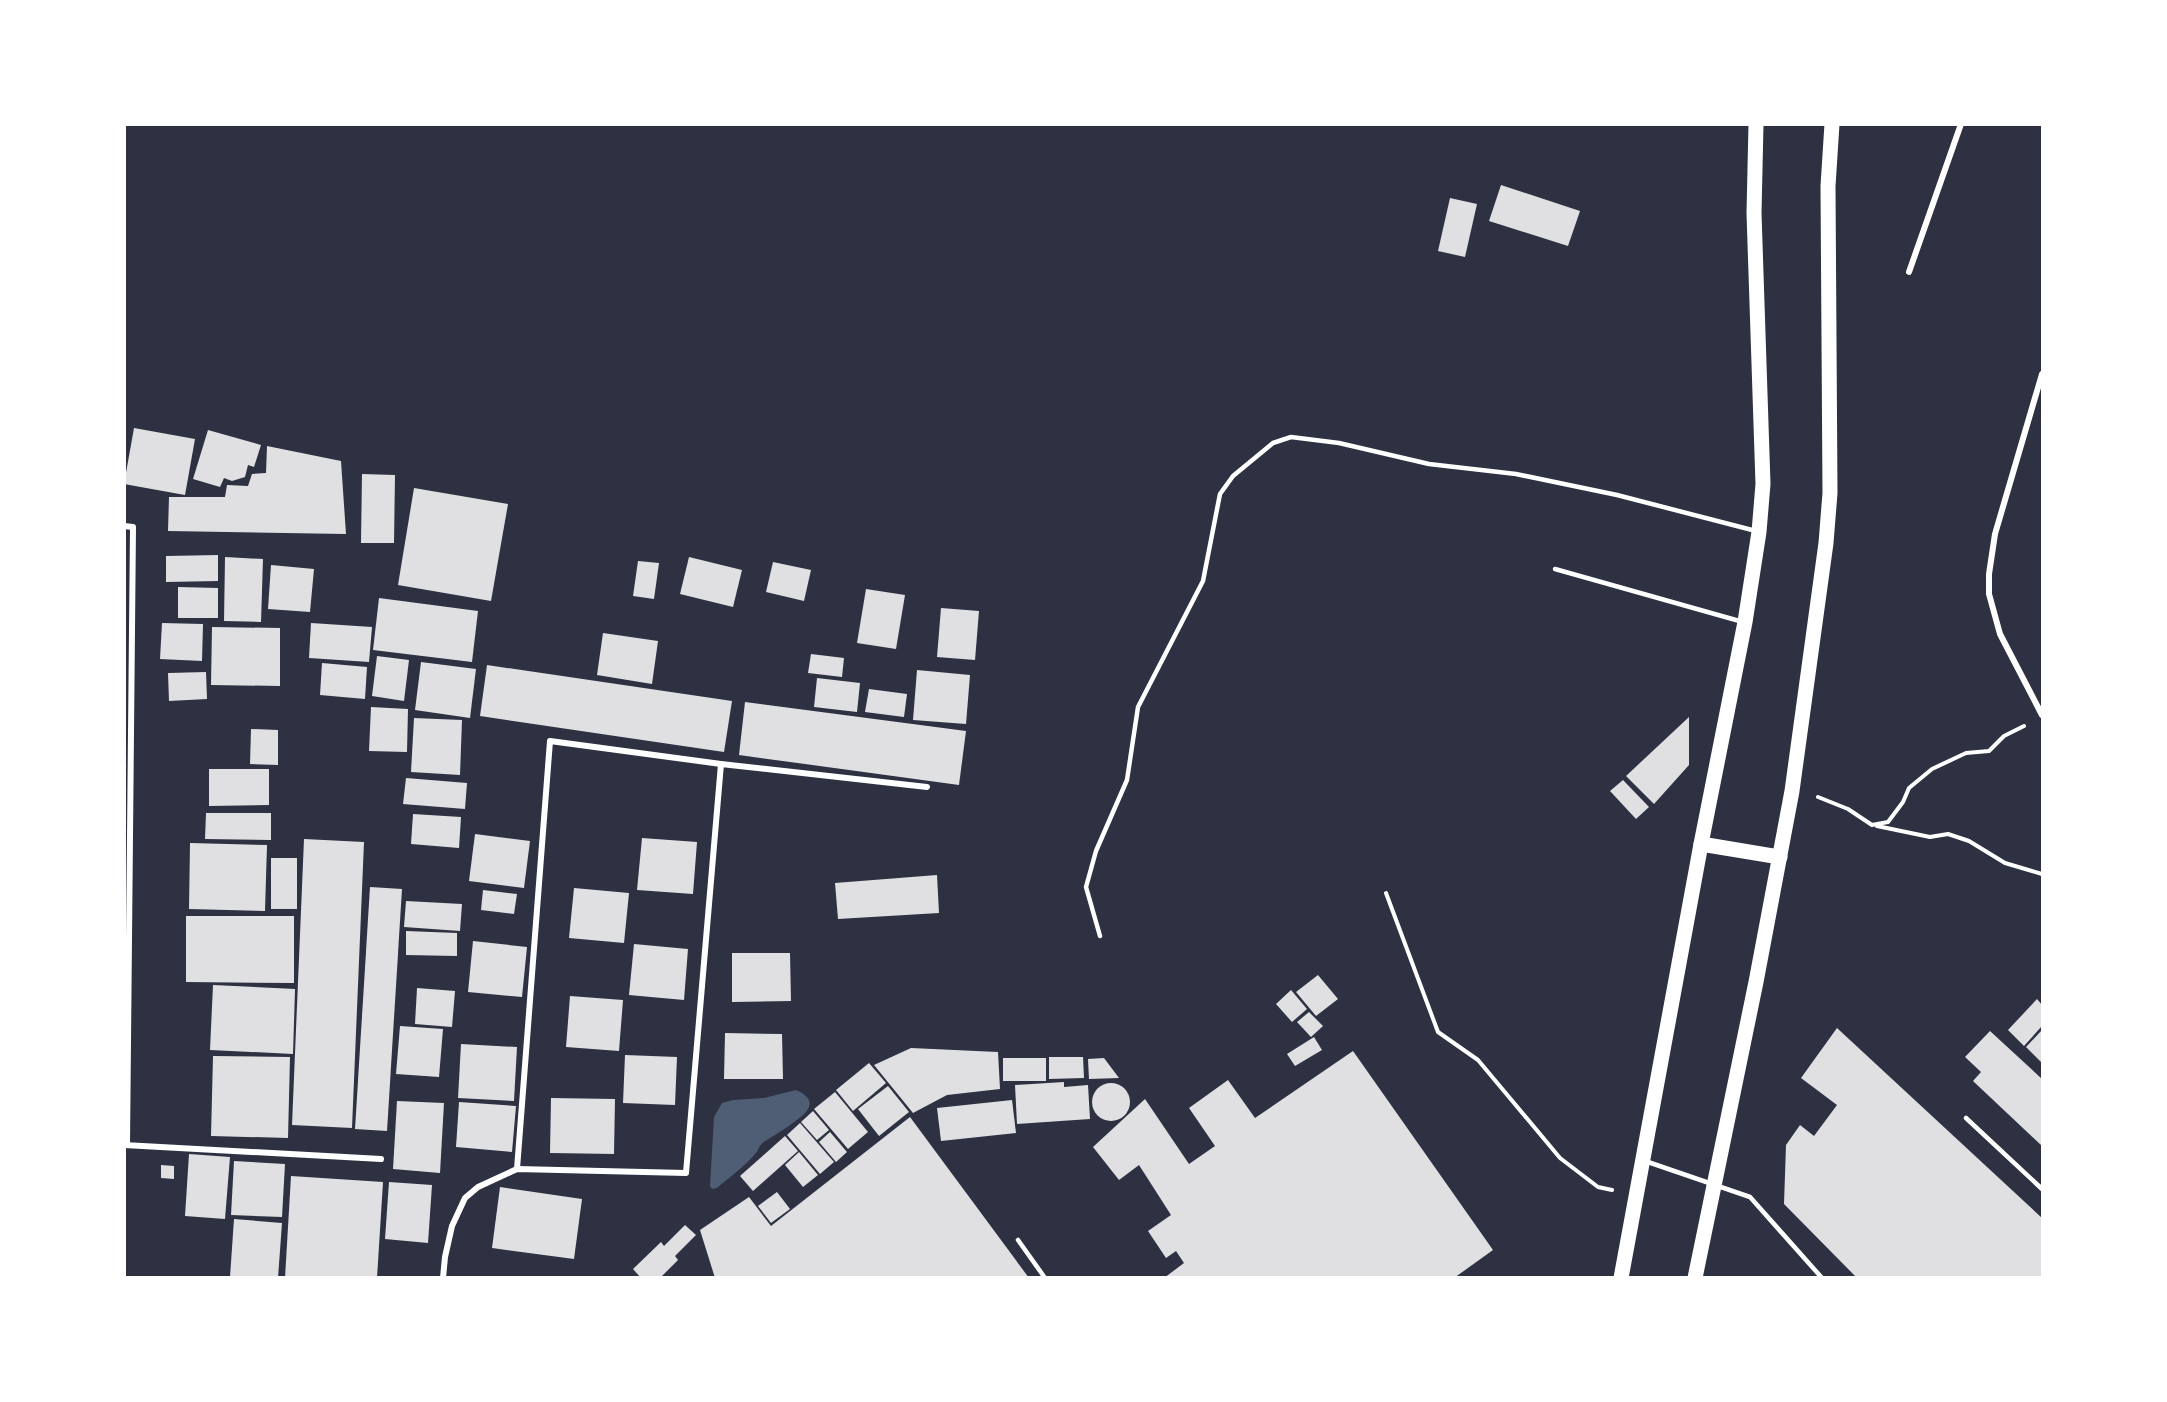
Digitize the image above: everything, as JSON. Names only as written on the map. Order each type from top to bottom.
[{"type":"main road","points":[[1621,1278],[1760,532],[1763,484],[1754,213],[1756,124]]},
{"type":"main road","points":[[1695,1278],[1756,982],[1792,791],[1826,543],[1830,493],[1828,186],[1832,124]]},
{"type":"main road","points":[[1701,844],[1780,857]]},
{"type":"street","points":[[1909,272],[1961,124]]},
{"type":"street","points":[[2042,714],[2000,634],[1989,594],[1989,574],[1995,534],[2043,374]]},
{"type":"street","points":[[124,526],[134,527],[128,720],[126,1145],[381,1158]]},
{"type":"street","points":[[518,1169],[550,741],[721,764],[927,787]]},
{"type":"street","points":[[443,1278],[452,1226],[465,1198],[478,1187],[518,1169],[686,1173],[721,764]]},
{"type":"lane","points":[[1100,936],[1086,887],[1096,851],[1127,780],[1138,707],[1203,581],[1220,494],[1233,476],[1273,443],[1291,437],[1339,443],[1429,464],[1516,474],[1617,495],[1760,532]]},
{"type":"lane","points":[[1555,569],[1745,622]]},
{"type":"lane","points":[[1966,1118],[2043,1189]]},
{"type":"lane","points":[[1643,1160],[1750,1197],[1822,1278]]},
{"type":"lane","points":[[1018,1240],[1045,1278]]},
{"type":"path","points":[[1872,825],[1888,822],[1909,788],[1932,769],[1966,753],[1989,752],[2004,736],[2020,729],[2042,714]]},
{"type":"path","points":[[1792,791],[1826,799],[1848,809],[1872,825],[1910,831],[1929,837],[1948,834],[1969,841],[2005,863],[2043,874]]},
{"type":"path","points":[[1386,893],[1438,1032],[1478,1060],[1560,1158],[1598,1187],[1636,1196]]},
{"type":"water","points":[[796,1090],[808,1098],[810,1104],[806,1111],[796,1121],[763,1143],[742,1167],[717,1188],[712,1189],[710,1186],[714,1117],[722,1103],[764,1098]]},
{"type":"building","points":[[1501,185],[1580,211],[1568,246],[1489,221]]},
{"type":"building","points":[[1450,198],[1477,204],[1465,257],[1438,251]]},
{"type":"building","points":[[134,428],[195,439],[185,495],[124,484]]},
{"type":"building","points":[[208,430],[261,445],[254,467],[248,465],[245,477],[232,481],[224,478],[220,487],[193,479]]},
{"type":"building","points":[[267,446],[341,461],[346,534],[168,531],[169,497],[225,497],[227,485],[248,486],[252,474],[266,473]]},
{"type":"building","points":[[362,474],[395,475],[394,543],[361,543]]},
{"type":"building","points":[[414,488],[508,504],[491,601],[398,585]]},
{"type":"building","points":[[218,555],[218,581],[166,582],[166,556]]},
{"type":"building","points":[[225,557],[263,559],[261,622],[224,621]]},
{"type":"building","points":[[689,557],[742,570],[733,607],[680,594]]},
{"type":"building","points":[[638,561],[659,563],[654,599],[633,596]]},
{"type":"building","points":[[773,562],[811,570],[804,601],[766,592]]},
{"type":"building","points":[[271,565],[314,569],[310,612],[268,609]]},
{"type":"building","points":[[178,587],[218,588],[218,618],[178,618]]},
{"type":"building","points":[[866,589],[905,595],[896,649],[857,643]]},
{"type":"building","points":[[379,598],[478,611],[472,662],[373,650]]},
{"type":"building","points":[[941,608],[979,611],[975,660],[937,657]]},
{"type":"building","points":[[162,623],[203,624],[202,661],[160,659]]},
{"type":"building","points":[[311,623],[372,627],[369,662],[309,658]]},
{"type":"building","points":[[212,627],[280,628],[280,686],[211,685]]},
{"type":"building","points":[[603,633],[658,641],[652,684],[597,675]]},
{"type":"building","points":[[811,654],[844,658],[842,677],[808,673]]},
{"type":"building","points":[[377,656],[409,660],[404,701],[372,696]]},
{"type":"building","points":[[421,662],[476,669],[470,718],[415,710]]},
{"type":"building","points":[[322,663],[367,667],[365,699],[320,695]]},
{"type":"building","points":[[487,665],[732,701],[724,752],[480,716]]},
{"type":"building","points":[[917,670],[970,675],[966,724],[913,720]]},
{"type":"building","points":[[206,672],[207,699],[169,701],[168,673]]},
{"type":"building","points":[[817,678],[860,683],[857,712],[814,707]]},
{"type":"building","points":[[869,689],[907,694],[904,717],[865,712]]},
{"type":"building","points":[[745,702],[966,731],[959,785],[739,755]]},
{"type":"building","points":[[371,707],[408,709],[407,752],[369,751]]},
{"type":"building","points":[[1689,717],[1689,765],[1654,804],[1626,776]]},
{"type":"building","points":[[414,718],[462,720],[460,775],[411,772]]},
{"type":"building","points":[[251,729],[278,730],[278,765],[250,764]]},
{"type":"building","points":[[209,769],[269,769],[269,805],[209,806]]},
{"type":"building","points":[[406,778],[467,783],[465,809],[403,804]]},
{"type":"building","points":[[1623,780],[1649,807],[1636,819],[1610,791]]},
{"type":"building","points":[[206,813],[271,813],[271,840],[205,839]]},
{"type":"building","points":[[413,814],[461,817],[459,848],[411,844]]},
{"type":"building","points":[[475,834],[530,841],[524,888],[469,881]]},
{"type":"building","points":[[642,838],[697,842],[693,894],[637,890]]},
{"type":"building","points":[[304,839],[364,842],[352,1128],[292,1125]]},
{"type":"building","points":[[190,843],[267,845],[265,911],[189,909]]},
{"type":"building","points":[[271,858],[297,858],[297,909],[271,909]]},
{"type":"building","points":[[937,875],[939,913],[838,919],[835,883]]},
{"type":"building","points":[[370,887],[402,889],[387,1131],[355,1129]]},
{"type":"building","points":[[574,888],[629,893],[624,943],[569,938]]},
{"type":"building","points":[[483,890],[517,894],[514,914],[481,910]]},
{"type":"building","points":[[406,901],[462,904],[460,931],[404,927]]},
{"type":"building","points":[[186,916],[294,916],[294,983],[186,982]]},
{"type":"building","points":[[406,931],[457,933],[457,956],[406,955]]},
{"type":"building","points":[[473,941],[527,947],[522,997],[468,992]]},
{"type":"building","points":[[634,944],[688,949],[684,1000],[629,995]]},
{"type":"building","points":[[732,953],[790,953],[791,1001],[732,1002]]},
{"type":"building","points":[[1318,975],[1338,999],[1316,1016],[1296,992]]},
{"type":"building","points":[[213,985],[295,989],[293,1054],[210,1050]]},
{"type":"building","points":[[417,988],[455,991],[452,1027],[415,1024]]},
{"type":"building","points":[[1291,990],[1307,1009],[1292,1022],[1276,1004]]},
{"type":"building","points":[[570,996],[623,1000],[619,1051],[566,1047]]},
{"type":"building","points":[[2037,999],[2042,1005],[2042,1026],[2024,1046],[2008,1030]]},
{"type":"building","points":[[1309,1012],[1323,1026],[1311,1037],[1297,1022]]},
{"type":"building","points":[[400,1026],[443,1029],[439,1077],[396,1074]]},
{"type":"building","points":[[1837,1028],[2042,1218],[2042,1278],[1857,1278],[1784,1204],[1786,1145],[1800,1125],[1814,1136],[1837,1105],[1801,1078]]},
{"type":"building","points":[[2042,1030],[2042,1060],[2041,1062],[2026,1047]]},
{"type":"building","points":[[1990,1031],[2042,1079],[2042,1146],[1973,1081],[1981,1072],[1965,1057]]},
{"type":"building","points":[[725,1033],[782,1034],[783,1079],[724,1079]]},
{"type":"building","points":[[1314,1037],[1322,1050],[1295,1066],[1287,1054]]},
{"type":"building","points":[[461,1044],[517,1047],[514,1101],[458,1098]]},
{"type":"building","points":[[911,1048],[998,1052],[1000,1089],[947,1095],[913,1113],[874,1065]]},
{"type":"building","points":[[1353,1051],[1493,1250],[1454,1278],[1164,1278],[1184,1263],[1176,1251],[1166,1258],[1148,1231],[1171,1215],[1139,1165],[1119,1180],[1093,1147],[1145,1099],[1189,1164],[1215,1146],[1189,1108],[1228,1080],[1255,1118]]},
{"type":"building","points":[[625,1055],[677,1057],[675,1105],[623,1103]]},
{"type":"building","points":[[213,1056],[290,1057],[288,1138],[211,1136]]},
{"type":"building","points":[[1049,1057],[1083,1057],[1084,1078],[1049,1079]]},
{"type":"building","points":[[1003,1058],[1046,1058],[1046,1081],[1003,1081]]},
{"type":"building","points":[[1104,1058],[1119,1078],[1089,1079],[1088,1059]]},
{"type":"building","points":[[869,1063],[886,1083],[853,1111],[836,1090]]},
{"type":"building","points":[[1064,1082],[1064,1087],[1088,1085],[1090,1119],[1017,1124],[1015,1085]]},
{"type":"building","points":[[1111,1083],[1124,1089],[1130,1102],[1124,1115],[1111,1121],[1098,1115],[1092,1102],[1098,1089]]},
{"type":"building","points":[[888,1086],[909,1112],[879,1136],[858,1109]]},
{"type":"building","points":[[835,1092],[868,1132],[848,1149],[814,1109]]},
{"type":"building","points":[[551,1098],[615,1099],[614,1154],[550,1153]]},
{"type":"building","points":[[1012,1100],[1016,1133],[941,1141],[937,1108]]},
{"type":"building","points":[[397,1101],[444,1103],[440,1173],[393,1169]]},
{"type":"building","points":[[459,1102],[516,1106],[512,1152],[456,1147]]},
{"type":"building","points":[[813,1111],[829,1130],[817,1140],[801,1122]]},
{"type":"building","points":[[910,1117],[1029,1278],[715,1278],[700,1230],[749,1197],[771,1226]]},
{"type":"building","points":[[800,1123],[834,1162],[820,1174],[787,1135]]},
{"type":"building","points":[[830,1132],[847,1152],[836,1162],[819,1142]]},
{"type":"building","points":[[785,1136],[798,1151],[753,1191],[740,1176]]},
{"type":"building","points":[[799,1152],[818,1175],[803,1187],[785,1165]]},
{"type":"building","points":[[189,1154],[230,1157],[225,1219],[185,1216]]},
{"type":"building","points":[[234,1161],[285,1164],[282,1217],[231,1215]]},
{"type":"building","points":[[161,1165],[174,1166],[174,1179],[161,1178]]},
{"type":"building","points":[[291,1176],[383,1182],[377,1278],[285,1278]]},
{"type":"building","points":[[389,1182],[432,1185],[428,1243],[385,1239]]},
{"type":"building","points":[[500,1187],[582,1199],[574,1259],[492,1248]]},
{"type":"building","points":[[777,1192],[790,1209],[771,1223],[758,1206]]},
{"type":"building","points":[[234,1219],[282,1223],[278,1278],[230,1277]]},
{"type":"building","points":[[685,1225],[696,1235],[675,1256],[678,1260],[660,1278],[641,1278],[633,1269],[661,1242],[664,1246]]}]
